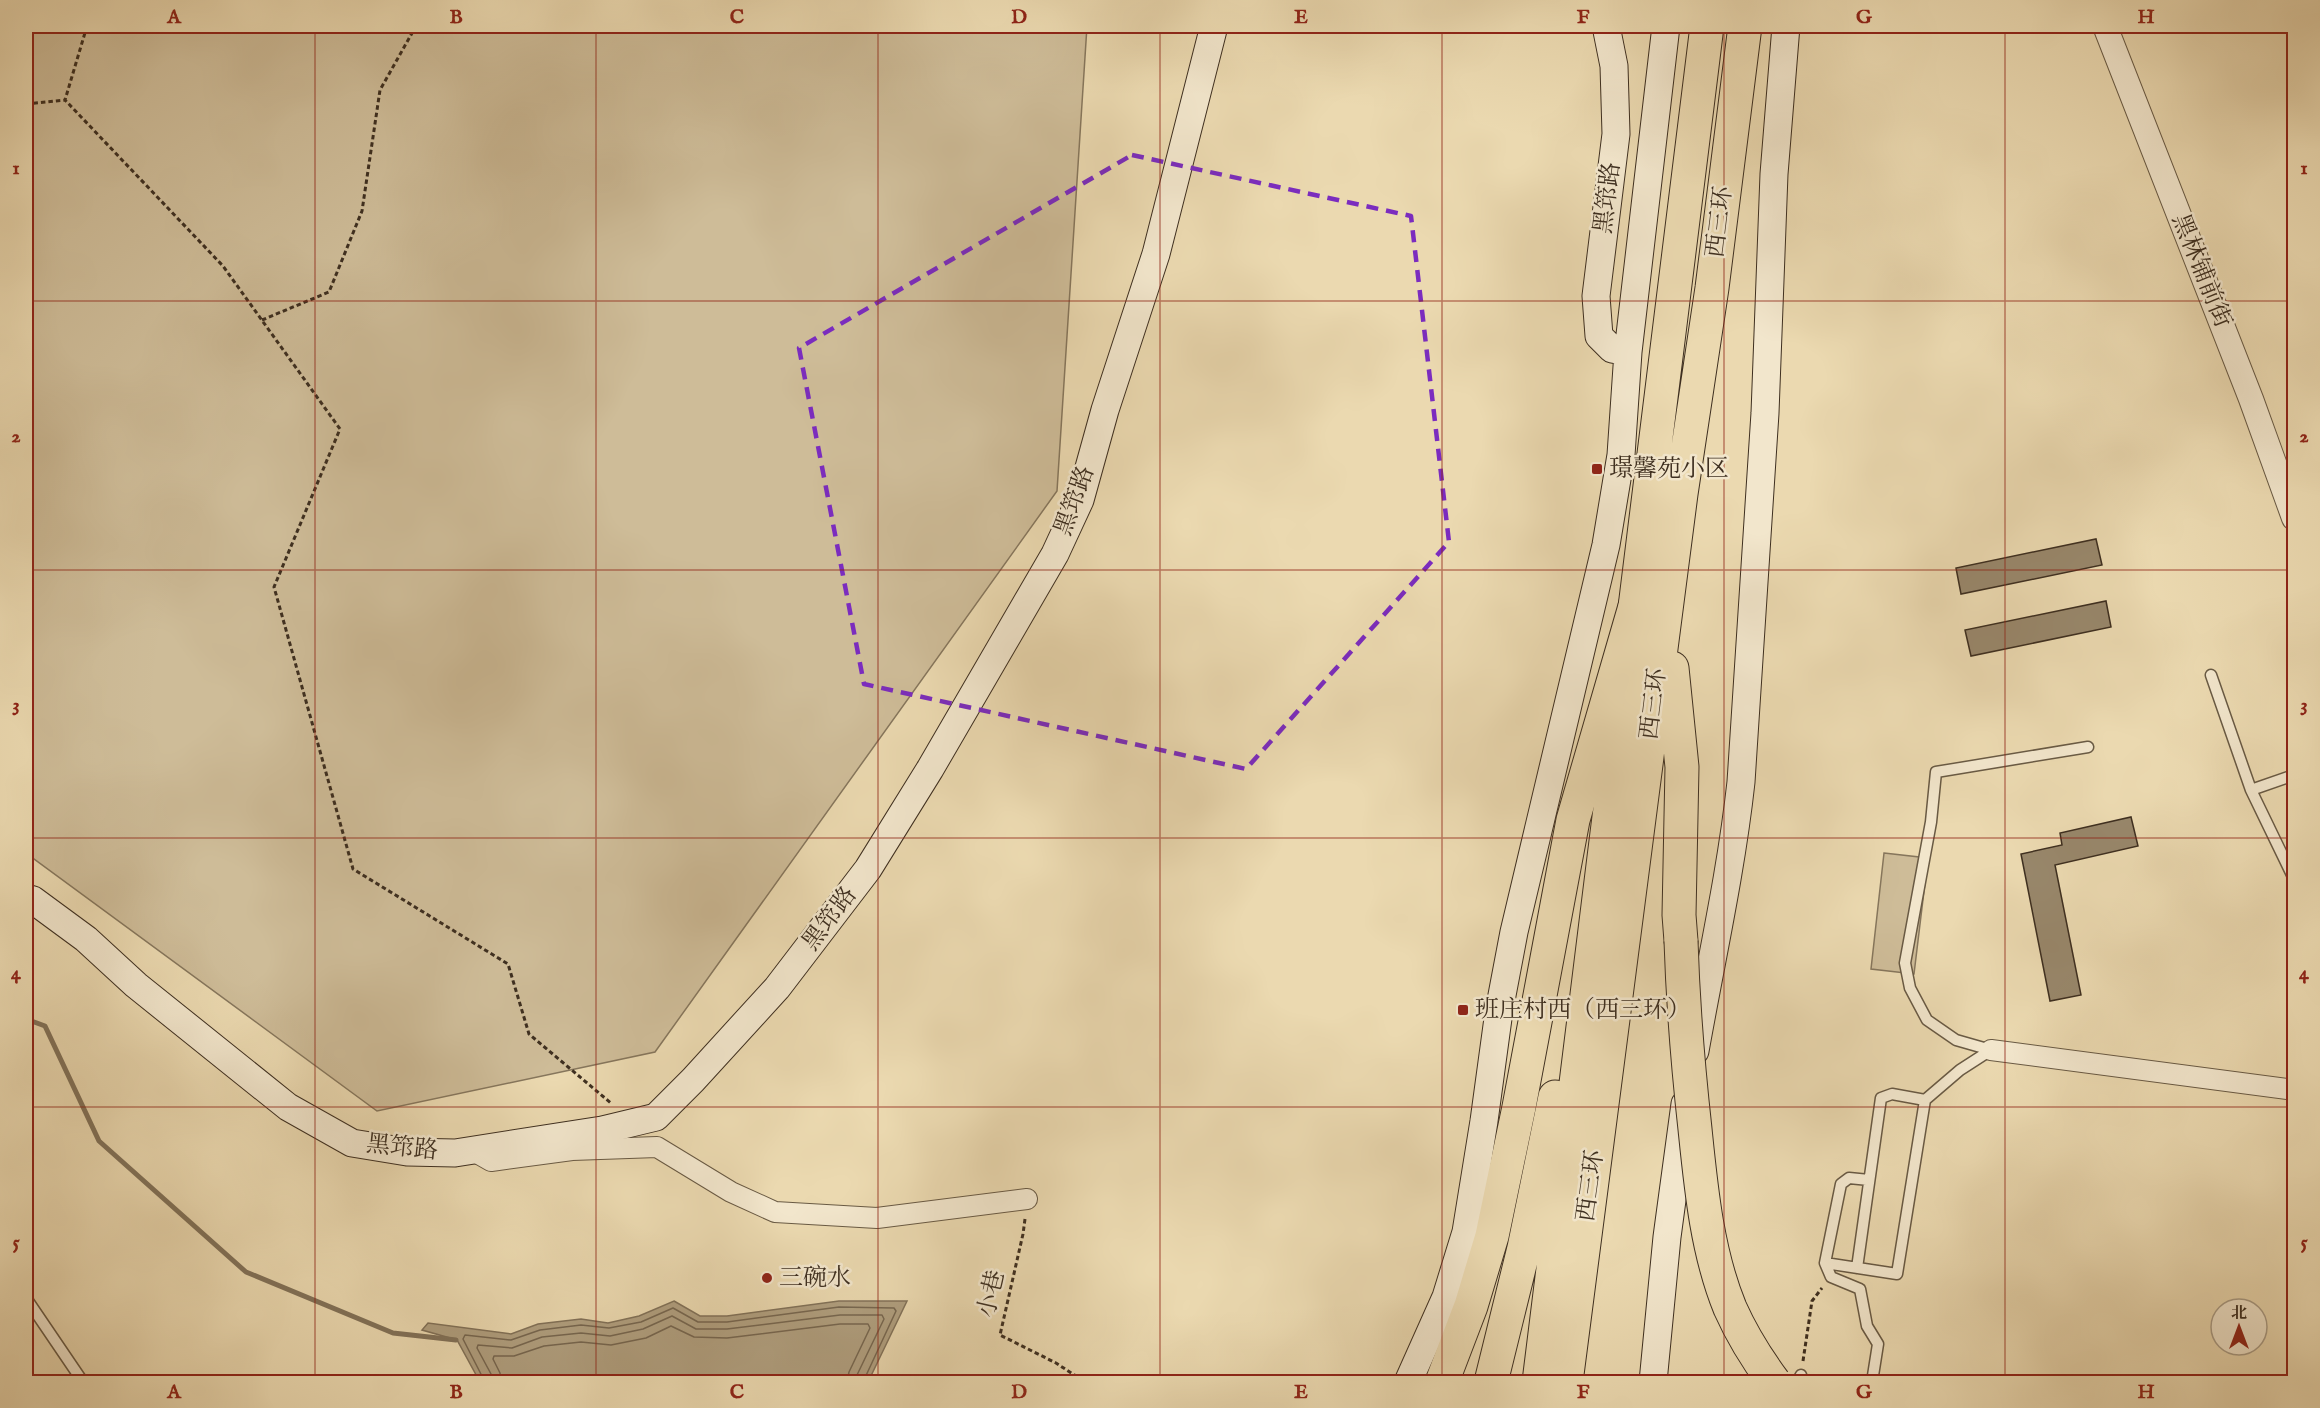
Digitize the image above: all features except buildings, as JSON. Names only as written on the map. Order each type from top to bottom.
[{"type":"highway","name":"西三环","points":[[1566,1383],[1651,605],[1707,26]]},
{"type":"highway","name":"西三环","points":[[1539,1383],[1593,938],[1651,605],[1712,288],[1745,26]]},
{"type":"highway","points":[[1651,605],[1682,767],[1679,915],[1683,1021],[1702,1199],[1730,1306],[1750,1349],[1791,1380]]},
{"type":"highway","points":[[1442,1383],[1471,1306],[1487,1251],[1519,1107],[1573,820],[1651,605]]},
{"type":"highway","points":[[1491,1383],[1524,1248],[1544,1143],[1593,938]]},
{"type":"main road","name":"黑筇路","points":[[26,898],[33,900],[86,939],[136,985],[288,1107],[352,1143],[407,1152],[455,1153],[602,1130],[656,1117],[777,988],[868,869],[930,770],[1055,554],[1080,500],[1105,410],[1156,254],[1214,26]]},
{"type":"main road","name":"黑筇路","points":[[1606,26],[1614,66],[1616,134],[1596,296],[1599,336],[1612,350],[1628,352]]},
{"type":"main road","points":[[1408,1383],[1446,1297],[1466,1232],[1514,932],[1606,545],[1621,455],[1628,352],[1666,26]]},
{"type":"main road","points":[[1653,1383],[1666,1237],[1681,1126],[1706,989],[1724,908],[1742,782],[1766,413],[1774,174],[1786,26]]},
{"type":"street","name":"黑林铺前街","points":[[2105,26],[2251,399],[2295,518]]},
{"type":"street","points":[[1991,1050],[2295,1090]]},
{"type":"street","points":[[472,1150],[491,1161],[572,1150],[657,1147],[731,1192],[775,1212],[877,1218],[1027,1199]]},
{"type":"lane","points":[[2211,675],[2250,790],[2295,879]]},
{"type":"lane","points":[[1991,1050],[1956,1040],[1927,1020],[1910,988],[1905,963],[1931,822],[1936,772],[2088,747]]},
{"type":"lane","points":[[2250,790],[2295,775]]},
{"type":"lane","points":[[1825,1263],[1896,1274],[1925,1100],[1960,1070],[1991,1050]]},
{"type":"lane","points":[[1857,1268],[1881,1098],[1892,1094],[1925,1100]]},
{"type":"lane","points":[[1869,1180],[1849,1178],[1841,1184],[1825,1263],[1831,1277],[1860,1289],[1867,1326],[1878,1344],[1872,1383]]},
{"type":"lane","points":[[26,1298],[83,1383]]},
{"type":"path","points":[[65,100],[87,26]]},
{"type":"path","points":[[262,320],[329,292],[362,211],[380,90],[416,26]]},
{"type":"path","points":[[26,104],[65,100]]},
{"type":"path","points":[[65,100],[224,266],[340,429],[274,587],[353,868],[508,964],[529,1035],[634,1122]]},
{"type":"path","name":"小巷","points":[[1027,1199],[1023,1234],[1000,1335],[1056,1363],[1085,1383]]},
{"type":"path","points":[[1791,1380],[1812,1301],[1831,1277]]},
{"type":"highlighted area","points":[[1132,155],[1411,216],[1449,542],[1246,769],[864,684],[799,348]]},
{"type":"shaded area","points":[[26,26],[1087,26],[1057,491],[655,1052],[377,1111],[26,853]]},
{"type":"shaded area","points":[[1884,853],[1928,858],[1914,974],[1871,969]]},
{"type":"water","name":"三碗水","points":[[674,1301],[700,1316],[727,1316],[839,1301],[907,1301],[868,1382],[480,1382],[457,1340],[422,1330],[428,1323],[511,1334],[538,1324],[581,1319],[608,1323],[639,1316]]},
{"type":"waterway","points":[[26,1019],[45,1026],[99,1141],[246,1272],[393,1333],[456,1340]]},
{"type":"place","name":"璟馨苑小区","points":[[1597,469]]},
{"type":"place","name":"班庄村西（西三环）","points":[[1463,1010]]},
{"type":"place","name":"三碗水","points":[[767,1278]]}]
